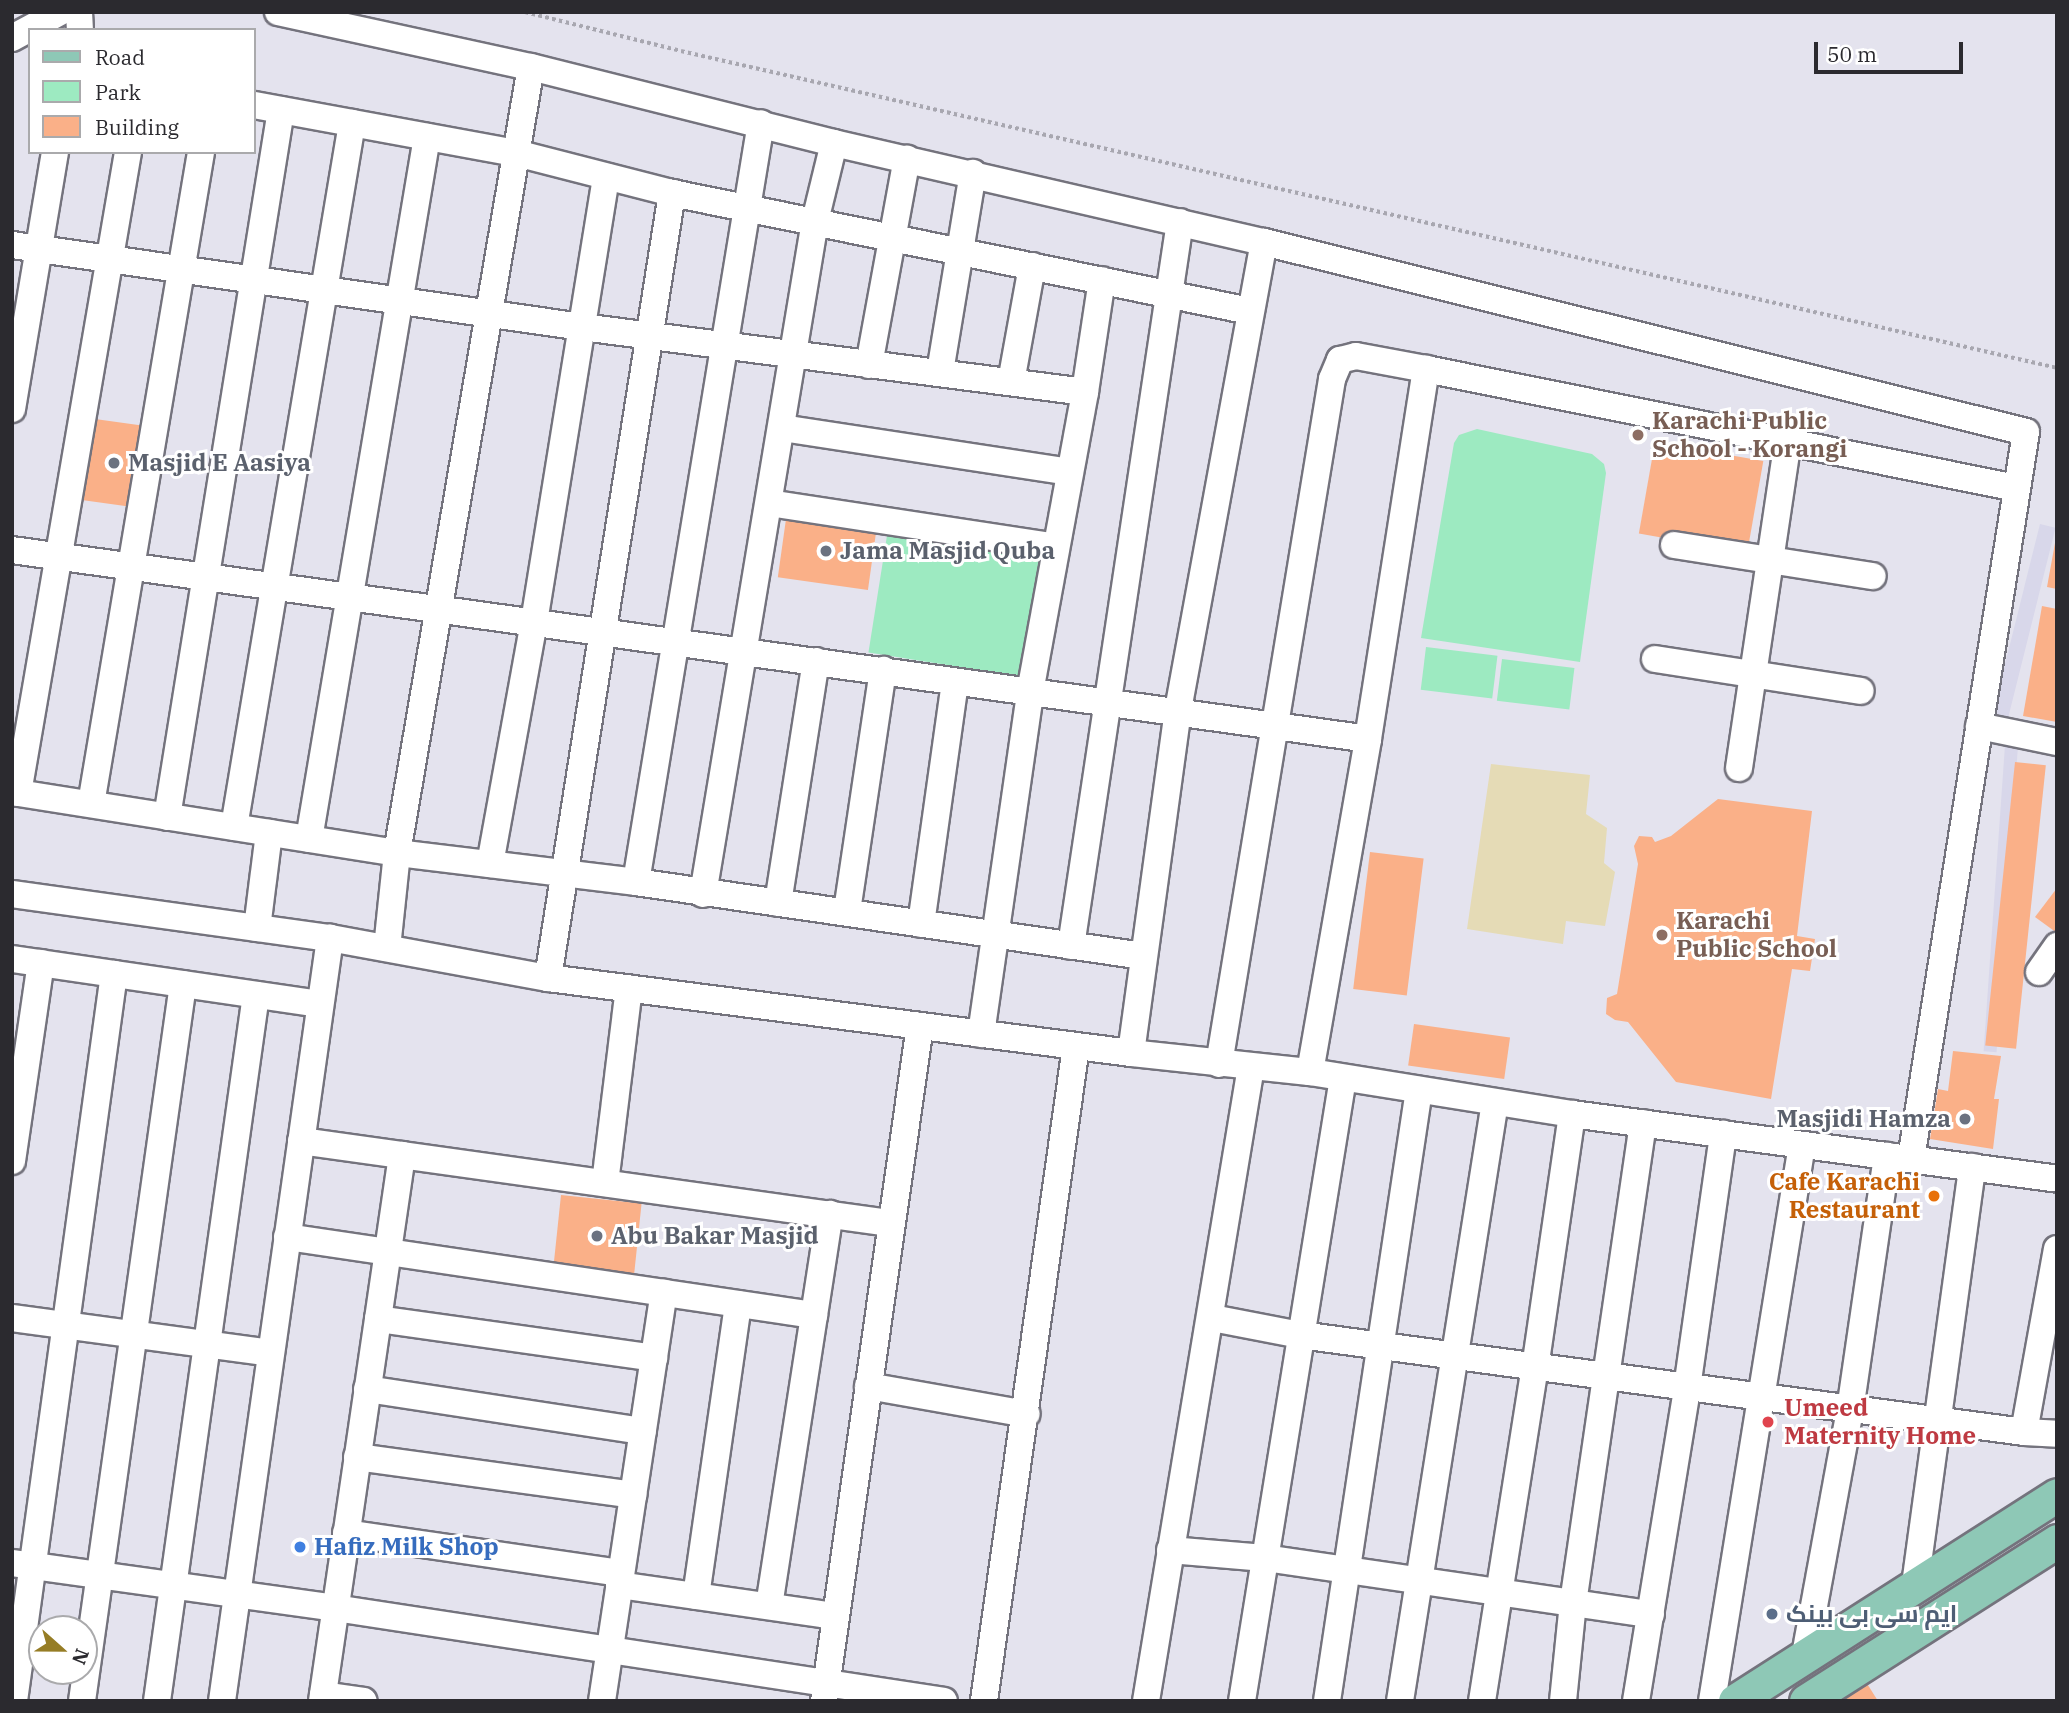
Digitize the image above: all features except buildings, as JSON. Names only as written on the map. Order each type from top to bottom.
[{"type":"main road","points":[[1735,1701],[2057,1496]]},
{"type":"main road","points":[[1806,1701],[2057,1541]]},
{"type":"street","points":[[30,28],[60,12]]},
{"type":"street","points":[[278,12],[531,67],[834,143],[1264,242],[2026,432],[1979,726],[1805,1654]]},
{"type":"street","points":[[12,38],[28,29]]},
{"type":"street","points":[[387,948],[397,853],[531,67]]},
{"type":"street","points":[[256,105],[516,153],[672,193],[1250,311]]},
{"type":"street","points":[[167,817],[281,110]]},
{"type":"street","points":[[234,827],[352,123]]},
{"type":"street","points":[[636,882],[761,123]]},
{"type":"street","points":[[309,839],[397,301],[427,137]]},
{"type":"street","points":[[703,894],[815,221],[834,143]]},
{"type":"street","points":[[12,409],[55,154]]},
{"type":"street","points":[[128,154],[60,556],[15,792],[397,853],[562,872],[703,894],[847,911],[1143,956]]},
{"type":"street","points":[[91,804],[201,154]]},
{"type":"street","points":[[869,365],[907,158]]},
{"type":"street","points":[[940,372],[973,173]]},
{"type":"street","points":[[490,864],[534,622],[607,177]]},
{"type":"street","points":[[548,978],[562,872],[672,193]]},
{"type":"street","points":[[1071,946],[1180,222]]},
{"type":"street","points":[[1131,1053],[1178,710],[1264,242]]},
{"type":"street","points":[[12,245],[487,314],[1085,392]]},
{"type":"street","points":[[1012,382],[1032,267]]},
{"type":"street","points":[[981,1034],[1030,692],[1068,472],[1085,392],[1102,280]]},
{"type":"street","points":[[1219,1064],[1273,724],[1334,370],[1340,360],[1356,356],[1426,369],[2016,488]]},
{"type":"street","points":[[1310,1072],[1368,738],[1426,369]]},
{"type":"street","points":[[782,428],[1068,472]]},
{"type":"street","points":[[1739,768],[1788,442]]},
{"type":"street","points":[[769,503],[1055,547]]},
{"type":"street","points":[[1674,545],[1873,576]]},
{"type":"street","points":[[12,550],[1368,738]]},
{"type":"street","points":[[1655,659],[1861,691]]},
{"type":"street","points":[[778,903],[816,661]]},
{"type":"street","points":[[847,911],[883,670]]},
{"type":"street","points":[[921,923],[955,682]]},
{"type":"street","points":[[1979,726],[2057,742]]},
{"type":"street","points":[[257,928],[270,833]]},
{"type":"street","points":[[12,894],[330,938],[548,978],[1219,1064],[1310,1072],[1572,1114],[2057,1179]]},
{"type":"street","points":[[222,1701],[330,938]]},
{"type":"street","points":[[2039,972],[2057,946]]},
{"type":"street","points":[[12,959],[320,1004]]},
{"type":"street","points":[[12,1161],[41,963]]},
{"type":"street","points":[[14,1701],[22,1565],[65,1325],[114,974]]},
{"type":"street","points":[[82,1701],[183,984]]},
{"type":"street","points":[[605,1183],[629,988]]},
{"type":"street","points":[[157,1701],[256,995]]},
{"type":"street","points":[[826,1691],[890,1223],[920,1026]]},
{"type":"street","points":[[984,1701],[1027,1414],[1076,1046]]},
{"type":"street","points":[[1146,1701],[1170,1549],[1212,1318],[1251,1067]]},
{"type":"street","points":[[1242,1701],[1343,1078]]},
{"type":"street","points":[[1327,1701],[1419,1090]]},
{"type":"street","points":[[1400,1701],[1495,1102]]},
{"type":"street","points":[[1482,1701],[1572,1114]]},
{"type":"street","points":[[1563,1701],[1573,1603],[1643,1124]]},
{"type":"street","points":[[1636,1701],[1723,1134]]},
{"type":"street","points":[[301,1141],[890,1223]]},
{"type":"street","points":[[1712,1701],[1802,1145]]},
{"type":"street","points":[[364,1701],[322,1698],[402,1155]]},
{"type":"street","points":[[1915,1585],[1972,1167]]},
{"type":"street","points":[[769,1606],[830,1214]]},
{"type":"street","points":[[287,1237],[814,1315]]},
{"type":"street","points":[[2024,1432],[2057,1249]]},
{"type":"street","points":[[602,1701],[664,1293]]},
{"type":"street","points":[[696,1596],[738,1304]]},
{"type":"street","points":[[12,1318],[271,1353]]},
{"type":"street","points":[[1212,1318],[1300,1335],[1535,1368],[2024,1432],[2057,1434]]},
{"type":"street","points":[[377,1320],[654,1358]]},
{"type":"street","points":[[867,1386],[1027,1414]]},
{"type":"street","points":[[367,1389],[643,1431]]},
{"type":"street","points":[[357,1457],[633,1495]]},
{"type":"street","points":[[346,1533],[620,1579],[696,1596],[835,1616]]},
{"type":"street","points":[[1170,1549],[1265,1558],[1651,1614]]},
{"type":"street","points":[[22,1565],[609,1649],[826,1691],[944,1701]]},
{"type":"path","points":[[525,12],[681,51],[2057,368]]},
{"type":"shaded area","points":[[2040,524],[2056,528],[2008,717],[1993,713]]},
{"type":"shaded area","points":[[2005,745],[2018,746],[1997,1052],[1984,1051]]},
{"type":"green space","points":[[1477,429],[1592,454],[1604,464],[1606,473],[1580,662],[1421,638],[1454,443],[1459,435]]},
{"type":"green space","points":[[888,529],[1044,554],[1025,677],[868,652]]},
{"type":"green space","points":[[1426,647],[1497,656],[1492,698],[1421,690]]},
{"type":"green space","points":[[1502,659],[1574,668],[1569,710],[1497,701]]},
{"type":"sand","points":[[1491,764],[1590,775],[1586,814],[1607,828],[1604,863],[1615,872],[1605,926],[1566,921],[1563,944],[1467,929]]},
{"type":"place","name":"Karachi Public School - Korangi","points":[[1638,435]]},
{"type":"place","name":"Masjid E Aasiya","points":[[114,463]]},
{"type":"place","name":"Jama Masjid Quba","points":[[826,551]]},
{"type":"place","name":"Karachi Public School","points":[[1662,935]]},
{"type":"place","name":"Masjidi Hamza","points":[[1965,1119]]},
{"type":"place","name":"Cafe Karachi Restaurant","points":[[1934,1196]]},
{"type":"place","name":"Abu Bakar Masjid","points":[[597,1236]]},
{"type":"place","name":"Umeed Maternity Home","points":[[1768,1422]]},
{"type":"place","name":"Hafiz Milk Shop","points":[[300,1547]]},
{"type":"place","name":"ایم سی بی بینک","points":[[1772,1614]]}]
